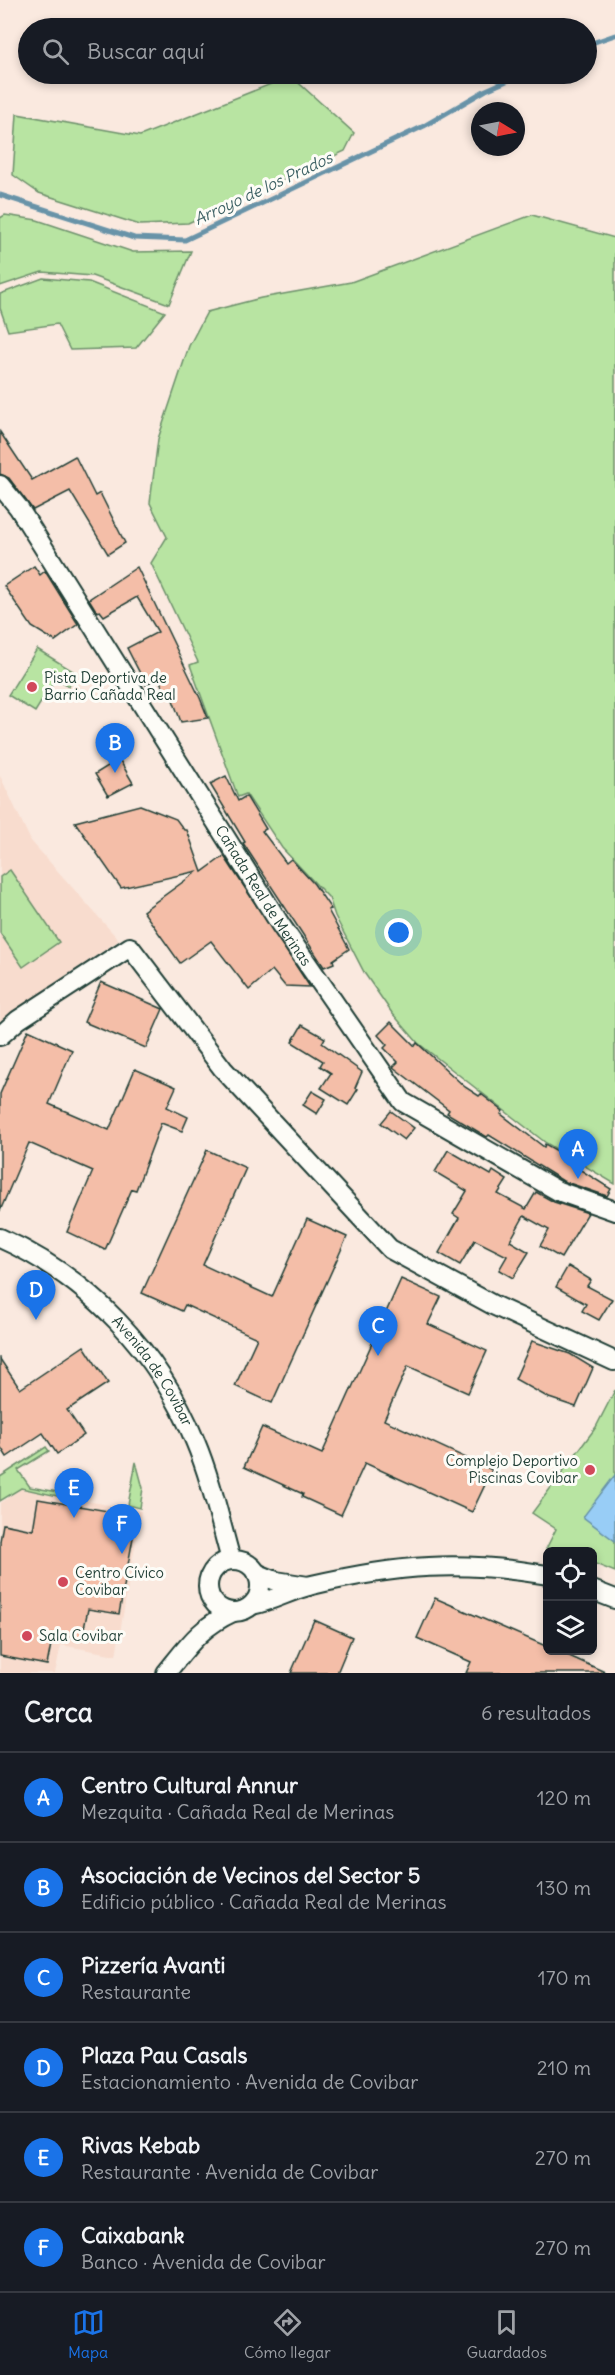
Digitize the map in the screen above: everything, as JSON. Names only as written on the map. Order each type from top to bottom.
[{"type":"street","name":"Cañada Real de Merinas","points":[[0,485],[18,507],[251,873],[280,924],[403,1102],[558,1191],[615,1211]]},
{"type":"street","points":[[0,1036],[18,1020],[130,947],[223,1069],[390,1249],[493,1305],[614,1361]]},
{"type":"street","name":"Avenida de Covibar","points":[[0,1238],[63,1274],[108,1309],[162,1379],[196,1442],[231,1560]]},
{"type":"street","points":[[196,1635],[213,1570],[221,1563],[231,1560],[250,1565],[256,1573],[259,1590],[252,1605]]},
{"type":"street","points":[[166,1673],[196,1635],[213,1621],[252,1605],[275,1600],[310,1586],[419,1566],[495,1567],[543,1574]]},
{"type":"street","points":[[256,1573],[276,1581],[310,1586]]},
{"type":"street","points":[[208,1590],[213,1601],[221,1609],[233,1612]]},
{"type":"street","points":[[597,1592],[615,1599]]},
{"type":"shaded area","points":[[0,776],[31,841],[119,940],[24,1004],[0,1024]]},
{"type":"shaded area","name":"Centro Cívico Covibar","points":[[21,1489],[141,1511],[116,1655],[61,1645],[55,1673],[0,1673],[0,1503]]},
{"type":"green space","points":[[271,84],[300,84],[354,133],[345,151],[188,223],[140,225],[39,193],[13,175],[17,114],[140,136]]},
{"type":"green space","points":[[5,215],[37,220],[133,252],[191,251],[169,304],[92,276],[42,272],[0,286],[0,218]]},
{"type":"green space","points":[[532,215],[615,238],[615,1184],[546,1143],[418,1043],[392,1013],[365,974],[335,916],[329,898],[282,848],[246,794],[238,797],[190,665],[198,662],[151,563],[167,537],[150,503],[158,439],[189,346],[207,312],[261,298],[351,282]]},
{"type":"green space","points":[[43,278],[89,282],[165,312],[136,348],[70,350],[57,324],[8,331],[0,308],[0,294]]},
{"type":"green space","name":"Pista Deportiva de Barrio Cañada Real","points":[[37,649],[76,673],[69,686],[56,678],[35,712],[8,695]]},
{"type":"green space","points":[[10,870],[59,942],[23,967],[0,933],[0,877]]},
{"type":"green space","name":"Complejo Deportivo Piscinas Covibar","points":[[615,1390],[615,1572],[597,1565],[597,1547],[547,1547],[556,1529],[532,1513],[596,1427]]},
{"type":"green space","points":[[46,1447],[49,1451],[18,1470],[30,1487],[69,1494],[80,1478],[85,1485],[71,1499],[21,1488],[0,1501],[0,1477]]},
{"type":"green space","points":[[136,1462],[143,1488],[140,1508],[128,1505]]},
{"type":"water","points":[[615,1475],[615,1541],[583,1517]]},
{"type":"building","points":[[0,432],[32,480],[75,456],[95,496],[100,493],[125,543],[108,554],[70,491],[33,510],[9,478],[0,474]]},
{"type":"building","points":[[34,566],[40,575],[45,571],[78,624],[55,641],[32,627],[4,586]]},
{"type":"building","points":[[137,567],[208,718],[181,722],[169,689],[164,691],[159,678],[146,685],[127,648],[158,632],[137,597],[104,616],[100,611],[97,612],[89,599]]},
{"type":"building","points":[[119,759],[133,783],[108,796],[95,774]]},
{"type":"building","points":[[226,776],[238,801],[246,796],[266,829],[262,831],[286,863],[291,859],[314,884],[331,909],[328,910],[349,949],[333,960],[334,963],[324,967],[243,843],[245,842],[210,784]]},
{"type":"building","points":[[140,805],[176,819],[184,830],[187,830],[202,872],[224,856],[310,987],[285,986],[272,970],[249,990],[211,941],[180,963],[143,911],[198,871],[121,888],[75,822]]},
{"type":"building","points":[[101,982],[163,1009],[146,1048],[84,1022]]},
{"type":"building","points":[[391,1022],[415,1046],[417,1043],[465,1087],[479,1096],[481,1094],[503,1111],[501,1114],[544,1147],[545,1144],[573,1160],[571,1164],[611,1189],[607,1196],[563,1181],[489,1135],[487,1137],[447,1113],[449,1110],[393,1067],[398,1062],[384,1048],[387,1045],[378,1035]]},
{"type":"building","points":[[302,1025],[325,1038],[322,1043],[362,1072],[355,1088],[358,1089],[348,1105],[321,1088],[331,1073],[320,1066],[323,1061],[292,1042]]},
{"type":"building","points":[[28,1030],[72,1050],[49,1104],[109,1130],[135,1069],[176,1087],[167,1107],[188,1117],[182,1131],[161,1123],[136,1190],[132,1189],[105,1250],[67,1232],[93,1171],[29,1143],[0,1211],[0,1094]]},
{"type":"building","points":[[312,1091],[326,1099],[317,1114],[303,1105]]},
{"type":"building","points":[[391,1111],[414,1128],[404,1140],[381,1123]]},
{"type":"building","points":[[207,1150],[246,1168],[203,1265],[272,1297],[307,1219],[347,1237],[272,1403],[235,1386],[257,1338],[185,1305],[182,1311],[142,1293]]},
{"type":"building","points":[[448,1150],[491,1175],[493,1171],[507,1180],[498,1194],[526,1209],[536,1192],[554,1202],[588,1213],[561,1258],[540,1246],[549,1230],[524,1216],[510,1241],[529,1252],[513,1278],[499,1270],[507,1256],[475,1240],[460,1265],[439,1253],[459,1218],[453,1214],[467,1191],[435,1172]]},
{"type":"building","points":[[568,1266],[591,1280],[587,1286],[612,1299],[599,1320],[582,1311],[586,1304],[556,1287]]},
{"type":"building","points":[[401,1279],[441,1297],[428,1324],[487,1351],[468,1393],[408,1366],[384,1420],[492,1470],[472,1512],[365,1463],[341,1515],[302,1497],[303,1494],[244,1467],[262,1427],[322,1454]]},
{"type":"building","points":[[532,1341],[570,1354],[593,1368],[576,1407],[549,1398],[515,1379]]},
{"type":"building","points":[[84,1346],[108,1383],[67,1410],[84,1435],[57,1454],[43,1433],[7,1457],[0,1446],[0,1359],[20,1389]]},
{"type":"building","name":"Centro Cívico Covibar","points":[[38,1499],[137,1516],[119,1614],[88,1609],[82,1638],[53,1634],[47,1665],[0,1656],[0,1541],[3,1524],[33,1530]]},
{"type":"building","points":[[435,1598],[543,1645],[543,1655],[567,1655],[607,1673],[466,1673],[471,1662],[417,1638]]},
{"type":"building","points":[[314,1620],[352,1637],[337,1673],[291,1673]]},
{"type":"waterway","name":"Arroyo de los Prados","points":[[597,41],[615,35]]},
{"type":"waterway","name":"Arroyo de los Prados","points":[[0,195],[134,238],[185,240],[424,126],[500,84]]},
{"type":"place","name":"Pista Deportiva de Barrio Cañada Real","points":[[32,687]]},
{"type":"place","name":"Asociación de Vecinos del Sector 5","points":[[115,773]]},
{"type":"place","name":"Centro Cultural Annur","points":[[578,1179]]},
{"type":"place","name":"Plaza Pau Casals","points":[[36,1320]]},
{"type":"place","name":"Pizzería Avanti","points":[[378,1356]]},
{"type":"place","name":"Complejo Deportivo Piscinas Covibar","points":[[590,1470]]},
{"type":"place","name":"Rivas Kebab","points":[[74,1518]]},
{"type":"place","name":"Caixabank","points":[[122,1554]]},
{"type":"place","name":"Centro Cívico Covibar","points":[[63,1582]]},
{"type":"place","name":"Sala Covibar","points":[[27,1636]]}]
